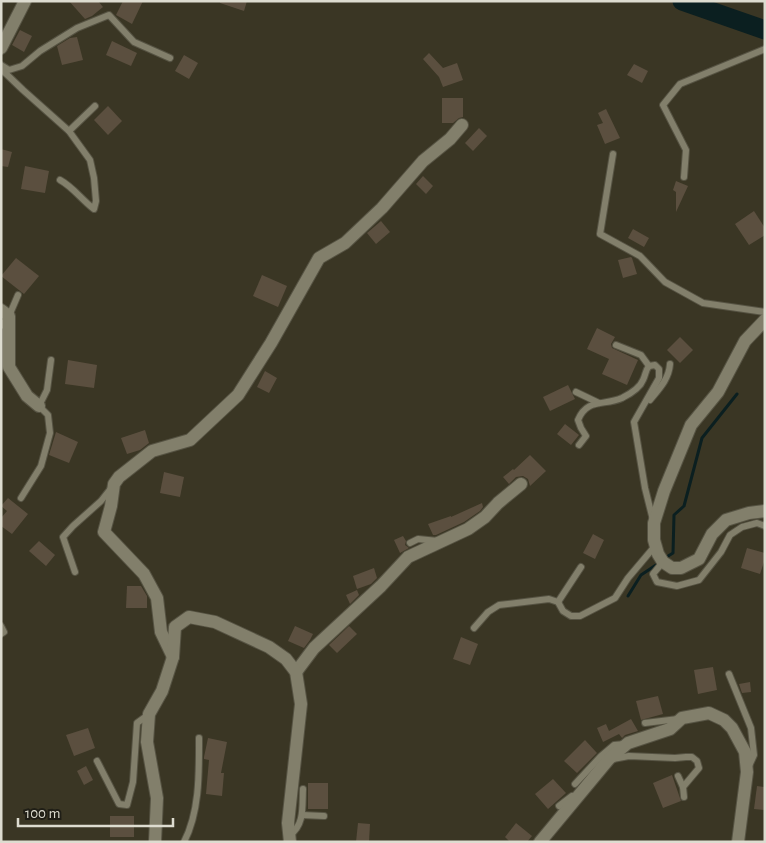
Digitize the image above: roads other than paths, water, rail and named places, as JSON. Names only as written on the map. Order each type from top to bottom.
[{"type":"street","points":[[1,48],[25,1]]},
{"type":"street","points":[[173,657],[161,632],[157,598],[153,590],[144,574],[104,532],[111,506],[114,484],[152,451],[190,440],[238,395],[271,344],[319,258],[345,243],[382,208],[423,161],[450,139],[462,125]]},
{"type":"street","points":[[4,318],[9,367],[28,396],[39,406]]},
{"type":"street","points":[[765,320],[745,341],[718,392],[691,425],[664,491],[654,523],[655,546],[664,562],[672,568],[681,568],[699,559],[712,534],[726,520],[749,513],[765,511]]},
{"type":"street","points":[[296,672],[314,648],[381,586],[408,557],[468,528],[485,517],[498,503],[521,484]]},
{"type":"street","points":[[155,842],[157,798],[147,742],[149,714],[162,691],[173,657],[175,627],[189,617],[215,622],[269,647],[286,659],[296,672],[301,704],[288,823],[289,839]]},
{"type":"street","points":[[540,842],[577,790],[628,743],[670,729],[682,718],[709,713],[724,720],[732,728],[745,752],[747,772],[738,842]]},
{"type":"lane","points":[[1,67],[9,70],[22,66],[40,51],[77,28],[110,15],[134,42],[170,58]]},
{"type":"lane","points":[[684,177],[686,150],[664,105],[680,84],[765,49]]},
{"type":"lane","points":[[1,67],[69,132],[90,160],[96,201],[94,208],[60,180]]},
{"type":"lane","points":[[69,132],[95,106]]},
{"type":"lane","points":[[613,154],[600,234],[640,256],[665,282],[703,303],[765,312]]},
{"type":"lane","points":[[4,318],[18,295]]},
{"type":"lane","points":[[616,345],[641,355],[649,366]]},
{"type":"lane","points":[[21,498],[41,466],[50,433],[48,414],[39,406],[47,390],[51,360]]},
{"type":"lane","points":[[642,408],[662,386],[670,372],[670,364]]},
{"type":"lane","points":[[579,444],[586,436],[578,420],[581,413],[588,407],[622,398],[636,389],[643,382],[645,370],[649,366],[655,366],[659,369],[658,378],[634,422],[645,488],[654,523]]},
{"type":"lane","points":[[576,392],[599,403]]},
{"type":"lane","points":[[75,572],[63,537],[101,501],[114,484]]},
{"type":"lane","points":[[664,562],[653,574],[657,582],[677,586],[699,580],[721,552],[730,535],[742,527],[757,523],[765,526]]},
{"type":"lane","points":[[410,544],[418,539],[442,541]]},
{"type":"lane","points":[[474,628],[488,612],[499,606],[550,599],[558,602],[563,611],[571,616],[580,616],[614,598],[655,546]]},
{"type":"lane","points":[[558,602],[581,568]]},
{"type":"lane","points":[[1,626],[4,632],[1,634]]},
{"type":"lane","points":[[729,674],[751,728],[754,755],[747,772]]},
{"type":"lane","points":[[97,761],[119,804],[127,805],[133,782],[137,723],[149,714]]},
{"type":"lane","points":[[645,724],[682,718]]},
{"type":"lane","points":[[184,842],[198,791],[199,738]]},
{"type":"lane","points":[[560,806],[577,790],[601,756],[614,745],[628,743]]},
{"type":"lane","points":[[609,759],[628,756],[675,758],[686,756],[692,758],[697,761],[699,768],[683,787]]},
{"type":"lane","points":[[678,776],[683,787],[684,797]]},
{"type":"lane","points":[[289,839],[295,832],[302,815],[303,789]]},
{"type":"lane","points":[[302,815],[324,816]]},
{"type":"waterway","points":[[682,1],[765,30]]},
{"type":"waterway","points":[[665,558],[673,553],[674,515],[684,506],[702,438],[737,394]]},
{"type":"waterway","points":[[628,596],[641,575],[659,563]]}]
